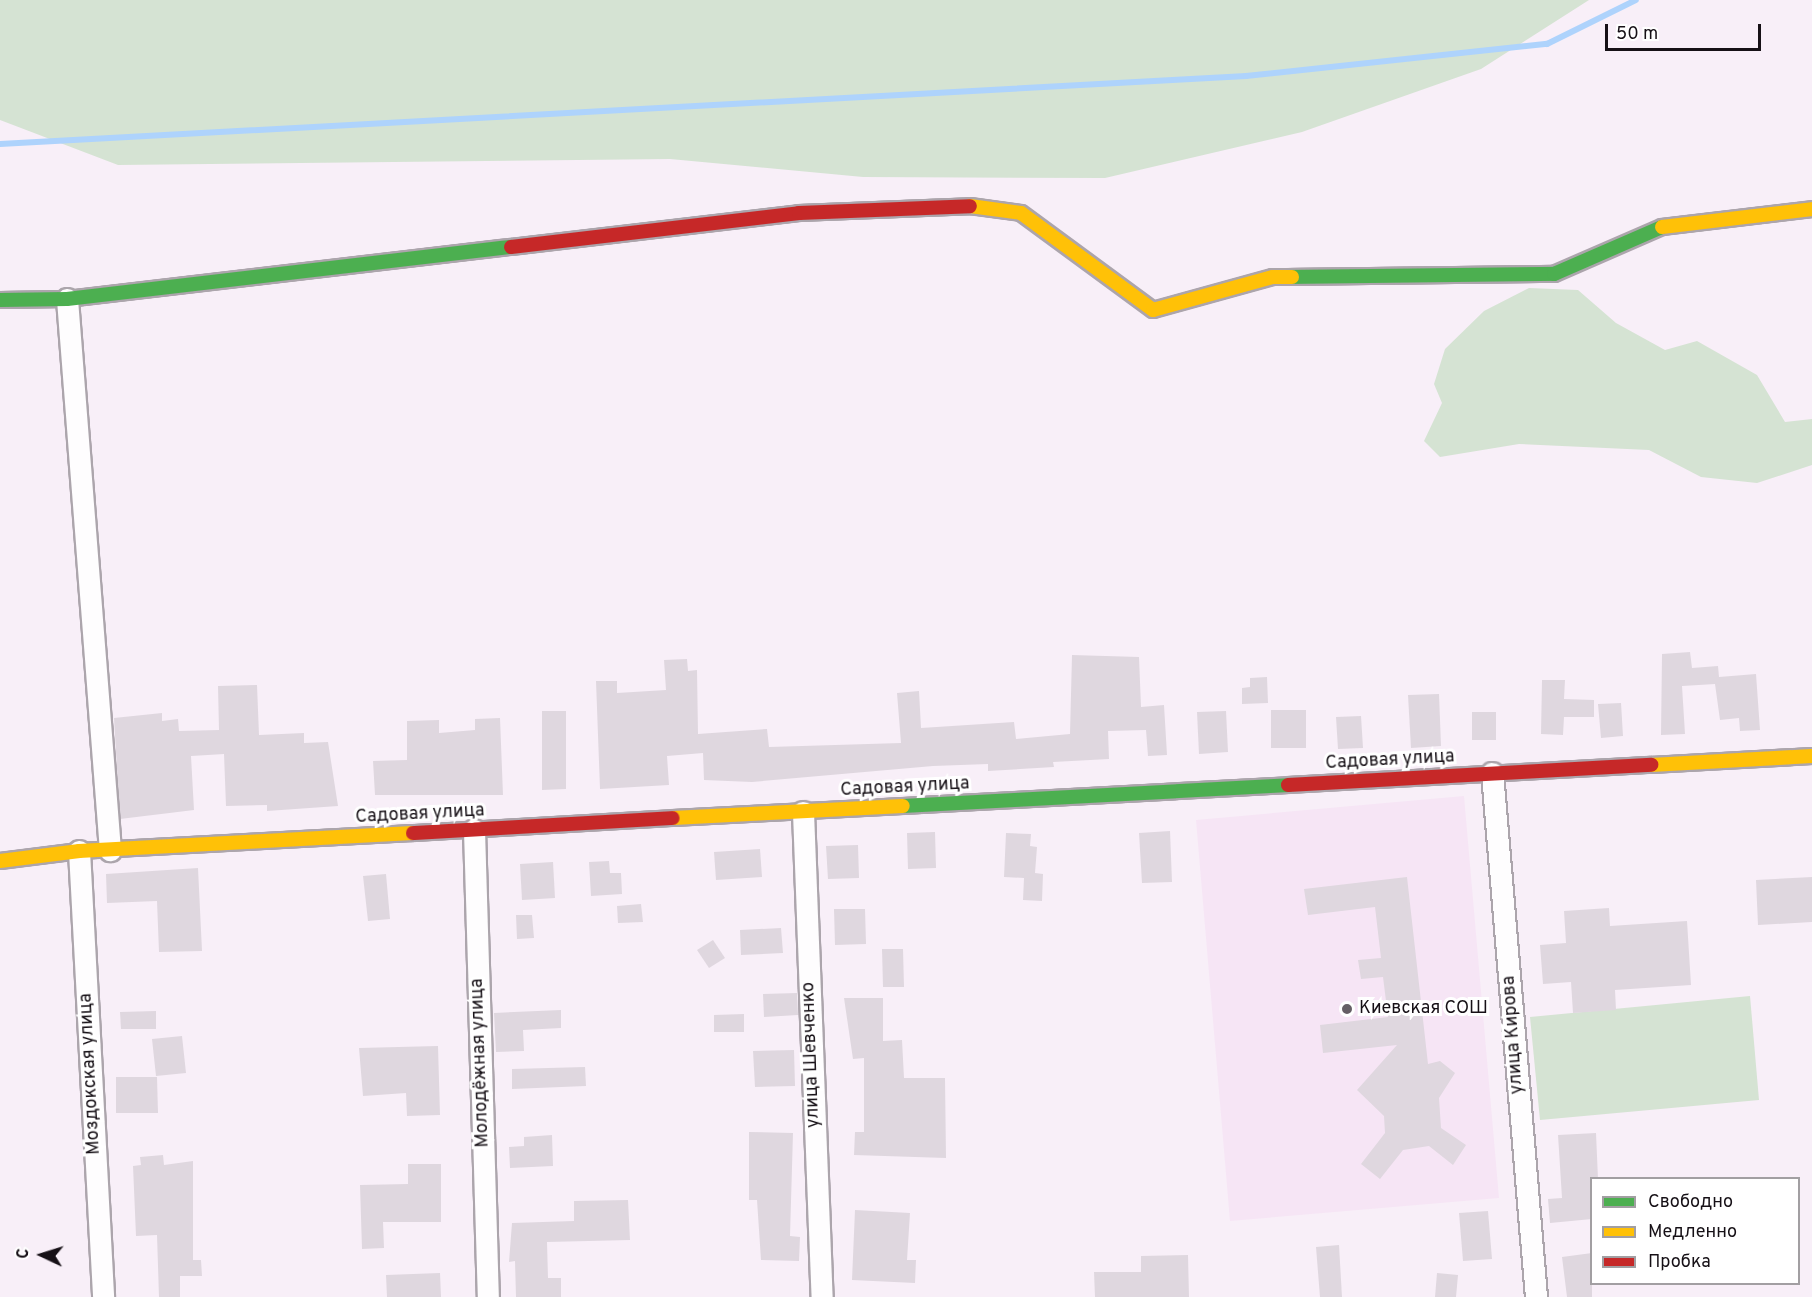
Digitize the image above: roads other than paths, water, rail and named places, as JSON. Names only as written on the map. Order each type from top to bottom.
[{"type":"street","points":[[0,300],[66,298],[800,213],[952,203],[1021,213],[1152,310],[1273,277],[1554,273],[1649,229],[1812,209]]},
{"type":"street","points":[[66,298],[110,850]]},
{"type":"street","name":"Садовая улица","points":[[0,861],[79,851],[1812,756]]},
{"type":"street","name":"улица Кирова","points":[[1492,773],[1536,1297]]},
{"type":"street","name":"улица Шевченко","points":[[802,812],[822,1297]]},
{"type":"street","name":"Молодёжная улица","points":[[474,830],[488,1297]]},
{"type":"street","name":"Моздокская улица","points":[[79,851],[102,1297]]},
{"type":"waterway","points":[[0,144],[1246,76],[1547,44],[1636,0]]},
{"type":"place","name":"Киевская СОШ","points":[[1347,1009]]}]
